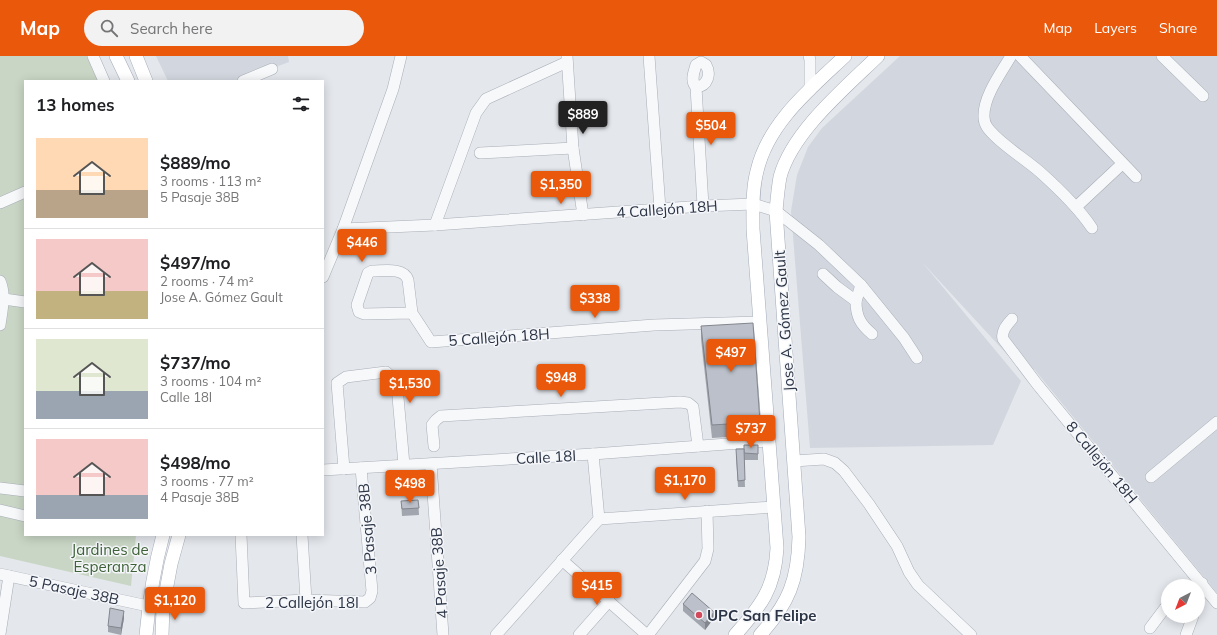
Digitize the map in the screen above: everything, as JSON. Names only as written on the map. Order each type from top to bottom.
[{"type":"main road","points":[[116,56],[128,80]]},
{"type":"main road","points":[[136,56],[146,80]]},
{"type":"main road","name":"Jose A. Gómez Gault","points":[[735,635],[764,599],[772,582],[776,566],[777,548],[753,229],[753,194],[757,170],[765,149],[775,130],[791,109],[845,56]]},
{"type":"main road","name":"Jose A. Gómez Gault","points":[[760,635],[781,609],[789,593],[795,576],[799,537],[776,211],[780,177],[795,143],[809,125],[878,56]]},
{"type":"main road","points":[[146,635],[148,606],[163,536]]},
{"type":"main road","points":[[162,635],[163,607],[171,564],[179,536]]},
{"type":"street","points":[[93,56],[104,80]]},
{"type":"street","points":[[649,56],[660,209]]},
{"type":"street","points":[[809,56],[810,90]]},
{"type":"street","points":[[1012,56],[987,98],[984,117],[985,125],[994,135],[1040,172],[1076,207],[1092,228]]},
{"type":"street","points":[[1020,56],[1136,177]]},
{"type":"street","points":[[1162,56],[1203,96]]},
{"type":"street","points":[[324,275],[343,229],[393,89],[400,57]]},
{"type":"street","points":[[435,225],[476,113],[486,99],[567,59],[573,148],[583,215]]},
{"type":"street","points":[[245,80],[272,69]]},
{"type":"street","points":[[696,87],[703,206]]},
{"type":"street","points":[[480,153],[573,148]]},
{"type":"street","points":[[1076,207],[1122,164]]},
{"type":"street","points":[[0,203],[24,192]]},
{"type":"street","name":"4 Callejón 18H","points":[[343,229],[435,225],[703,206],[753,204],[776,211]]},
{"type":"street","points":[[776,211],[819,245],[862,285],[904,338],[917,358]]},
{"type":"street","points":[[372,271],[401,272],[406,275],[412,313],[364,314],[359,312],[357,305],[368,273],[372,271]]},
{"type":"street","points":[[823,274],[837,288],[856,301]]},
{"type":"street","points":[[0,281],[3,287],[4,299],[0,325]]},
{"type":"street","points":[[862,285],[856,301],[856,312],[863,327],[872,334]]},
{"type":"street","points":[[4,299],[24,302]]},
{"type":"street","name":"5 Callejón 18H","points":[[412,313],[431,342],[555,329],[654,321],[760,322]]},
{"type":"street","name":"8 Callejón 18H","points":[[1012,319],[1003,330],[1003,339],[1037,384],[1199,579]]},
{"type":"street","points":[[344,469],[337,383],[346,377],[386,372],[393,378],[397,386],[404,465]]},
{"type":"street","points":[[434,446],[432,425],[441,416],[680,402],[688,403],[693,407],[698,446]]},
{"type":"street","points":[[1151,477],[1217,422]]},
{"type":"street","name":"Calle 18I","points":[[324,470],[593,454],[768,441]]},
{"type":"street","points":[[593,454],[599,519]]},
{"type":"street","points":[[794,461],[824,459],[835,463],[844,471],[869,504],[897,546],[909,572],[918,585],[971,635]]},
{"type":"street","name":"4 Pasaje 38B","points":[[431,464],[443,635]]},
{"type":"street","name":"3 Pasaje 38B","points":[[361,468],[372,590]]},
{"type":"street","points":[[0,488],[24,491]]},
{"type":"street","points":[[496,635],[599,519],[773,507]]},
{"type":"street","points":[[0,510],[24,516]]},
{"type":"street","points":[[562,560],[648,635],[705,561],[708,549],[707,511]]},
{"type":"street","name":"2 Callejón 18I","points":[[242,536],[244,603],[306,600],[365,602],[370,598],[372,590]]},
{"type":"street","points":[[302,536],[306,600]]},
{"type":"street","points":[[0,634],[5,575]]},
{"type":"street","name":"5 Pasaje 38B","points":[[5,575],[148,606]]},
{"type":"street","name":"8 Callejón 18H","points":[[1205,587],[1217,602]]},
{"type":"street","points":[[579,635],[609,601]]},
{"type":"street","points":[[1150,628],[1161,613]]},
{"type":"street","points":[[1186,635],[1190,623]]},
{"type":"shaded area","points":[[156,56],[288,56],[289,62],[241,80],[168,80]]},
{"type":"shaded area","points":[[900,56],[1217,56],[1217,593],[1034,369],[1027,376],[922,262],[1021,381],[993,445],[810,448],[791,211],[797,175],[808,147],[822,128]]},
{"type":"green space","name":"Jardines de Esperanza","points":[[0,56],[99,56],[110,80],[24,80],[24,536],[136,536],[131,586],[0,556]]},
{"type":"building","points":[[753,323],[760,422],[712,425],[701,326]]},
{"type":"building","points":[[744,445],[758,445],[758,454],[744,453]]},
{"type":"building","points":[[736,449],[744,449],[745,480],[738,481]]},
{"type":"building","points":[[418,500],[419,508],[402,509],[401,501]]},
{"type":"building","points":[[692,593],[714,612],[705,623],[683,604]]},
{"type":"building","points":[[110,608],[124,611],[121,628],[108,626]]},
{"type":"place","name":"UPC San Felipe","points":[[699,615]]}]
